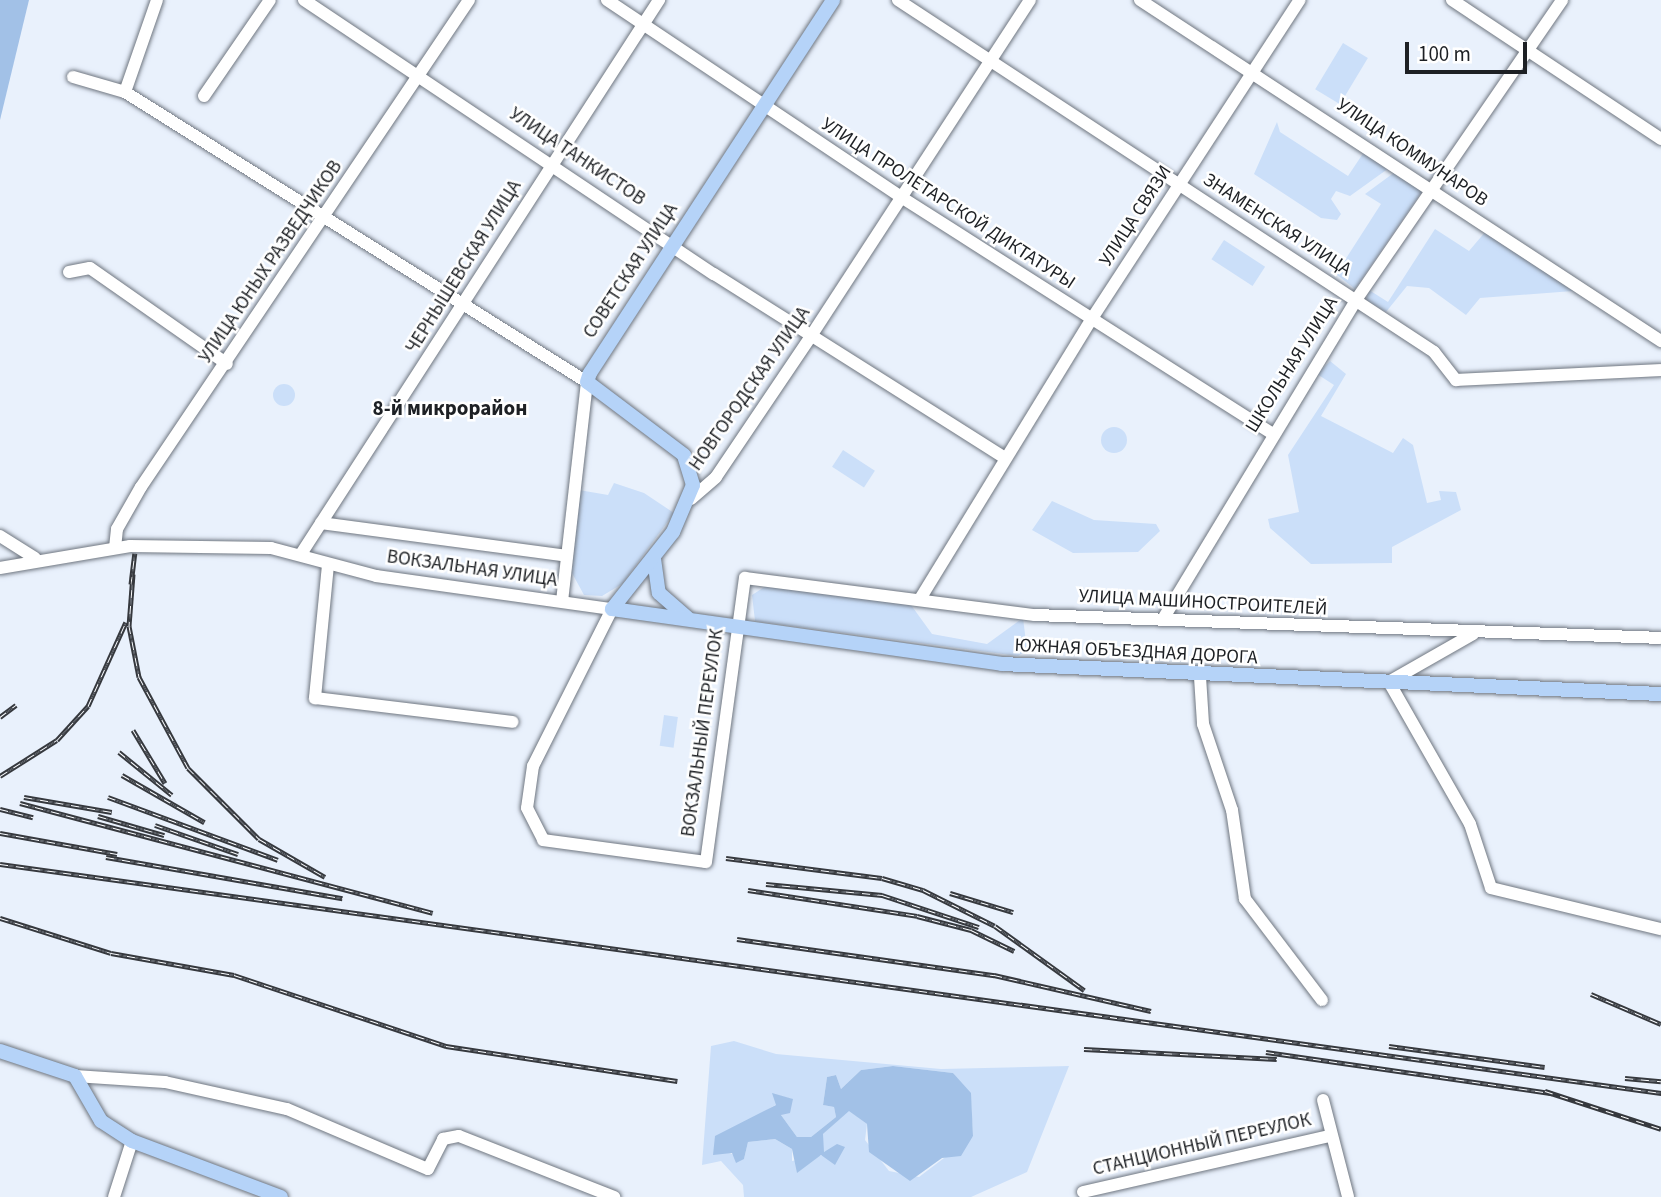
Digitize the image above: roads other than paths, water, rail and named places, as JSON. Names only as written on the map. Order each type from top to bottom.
[{"type":"main road","name":"СОВЕТСКАЯ УЛИЦА","points":[[587,382],[671,245],[833,0]]},
{"type":"main road","points":[[587,382],[684,455],[691,499]]},
{"type":"main road","name":"НОВГОРОДСКАЯ УЛИЦА","points":[[612,609],[654,558],[691,499]]},
{"type":"main road","points":[[654,558],[659,593],[696,622]]},
{"type":"main road","name":"ЮЖНАЯ ОБЪЕЗДНАЯ ДОРОГА","points":[[612,609],[737,631],[1002,664],[1200,677],[1661,694]]},
{"type":"main road","points":[[0,1051],[75,1076],[101,1121],[132,1141],[281,1197]]},
{"type":"street","points":[[125,92],[157,0]]},
{"type":"street","points":[[204,96],[270,0]]},
{"type":"street","name":"УЛИЦА ТАНКИСТОВ","points":[[304,0],[552,162],[671,245],[1005,458]]},
{"type":"street","name":"УЛИЦА ЮНЫХ РАЗВЕДЧИКОВ","points":[[115,548],[120,520],[227,364],[468,0]]},
{"type":"street","name":"УЛИЦА ПРОЛЕТАРСКОЙ ДИКТАТУРЫ","points":[[607,0],[901,197],[1273,434]]},
{"type":"street","name":"ЧЕРНЫШЕВСКАЯ УЛИЦА","points":[[301,554],[659,0]]},
{"type":"street","name":"ЗНАМЕНСКАЯ УЛИЦА","points":[[898,0],[990,63],[1434,352],[1457,380],[1661,370]]},
{"type":"street","name":"НОВГОРОДСКАЯ УЛИЦА","points":[[691,499],[716,477],[1030,0]]},
{"type":"street","name":"УЛИЦА КОММУНАРОВ","points":[[1140,0],[1253,71],[1661,341]]},
{"type":"street","name":"УЛИЦА СВЯЗИ","points":[[920,599],[1091,320],[1300,0]]},
{"type":"street","points":[[1452,0],[1661,139]]},
{"type":"street","name":"ШКОЛЬНАЯ УЛИЦА","points":[[1163,619],[1356,300],[1562,0]]},
{"type":"street","points":[[73,77],[125,92],[461,308],[587,382]]},
{"type":"street","points":[[69,272],[90,268],[227,364]]},
{"type":"street","name":"СОВЕТСКАЯ УЛИЦА","points":[[562,601],[587,382]]},
{"type":"street","points":[[321,523],[567,556]]},
{"type":"street","points":[[0,536],[35,558]]},
{"type":"street","name":"ВОКЗАЛЬНАЯ УЛИЦА","points":[[0,568],[35,558],[115,548],[236,546],[301,554],[328,565],[612,609]]},
{"type":"street","points":[[328,565],[316,698],[513,722]]},
{"type":"street","name":"УЛИЦА МАШИНОСТРОИТЕЛЕЙ","points":[[745,578],[1035,615],[1661,638]]},
{"type":"street","name":"ВОКЗАЛЬНЫЙ ПЕРЕУЛОК","points":[[527,808],[543,840],[705,862],[745,578]]},
{"type":"street","name":"НОВГОРОДСКАЯ УЛИЦА","points":[[527,808],[533,766],[612,609]]},
{"type":"street","points":[[1475,633],[1390,682],[1422,748],[1470,824],[1491,888],[1661,929]]},
{"type":"street","points":[[1200,677],[1203,724],[1232,810],[1245,900],[1322,1000]]},
{"type":"street","points":[[75,1076],[165,1082],[287,1109],[428,1169],[443,1139],[458,1136],[614,1197]]},
{"type":"street","points":[[1323,1100],[1329,1136],[1348,1197]]},
{"type":"street","name":"СТАНЦИОННЫЙ ПЕРЕУЛОК","points":[[1083,1192],[1329,1136]]},
{"type":"street","points":[[114,1197],[132,1141]]},
{"type":"railway","points":[[131,584],[135,553]]},
{"type":"railway","points":[[133,574],[129,626],[139,677],[188,768],[259,839],[325,877]]},
{"type":"railway","points":[[0,776],[57,740],[88,706],[126,622]]},
{"type":"railway","points":[[0,717],[16,705]]},
{"type":"railway","points":[[133,730],[165,783]]},
{"type":"railway","points":[[119,752],[172,795]]},
{"type":"railway","points":[[122,775],[204,822]]},
{"type":"railway","points":[[24,797],[112,812]]},
{"type":"railway","points":[[108,797],[278,860]]},
{"type":"railway","points":[[20,803],[433,913]]},
{"type":"railway","points":[[0,809],[33,817]]},
{"type":"railway","points":[[98,816],[164,835]]},
{"type":"railway","points":[[155,825],[238,854]]},
{"type":"railway","points":[[0,833],[117,854]]},
{"type":"railway","points":[[106,857],[342,898]]},
{"type":"railway","points":[[726,858],[882,878],[923,890],[995,926],[1084,990]]},
{"type":"railway","points":[[0,864],[1661,1093]]},
{"type":"railway","points":[[766,884],[882,895],[979,927]]},
{"type":"railway","points":[[748,890],[917,916],[971,930],[1014,951]]},
{"type":"railway","points":[[950,893],[1013,912]]},
{"type":"railway","points":[[0,918],[111,953],[234,975],[446,1046],[677,1081]]},
{"type":"railway","points":[[737,939],[994,975],[1151,1011]]},
{"type":"railway","points":[[1591,994],[1661,1024]]},
{"type":"railway","points":[[1389,1046],[1545,1067]]},
{"type":"railway","points":[[1084,1049],[1277,1059]]},
{"type":"railway","points":[[1266,1052],[1552,1093]]},
{"type":"railway","points":[[1625,1078],[1661,1081]]},
{"type":"railway","points":[[1545,1091],[1661,1129]]},
{"type":"district","name":"8-й микрорайон","points":[[450,408]]}]
